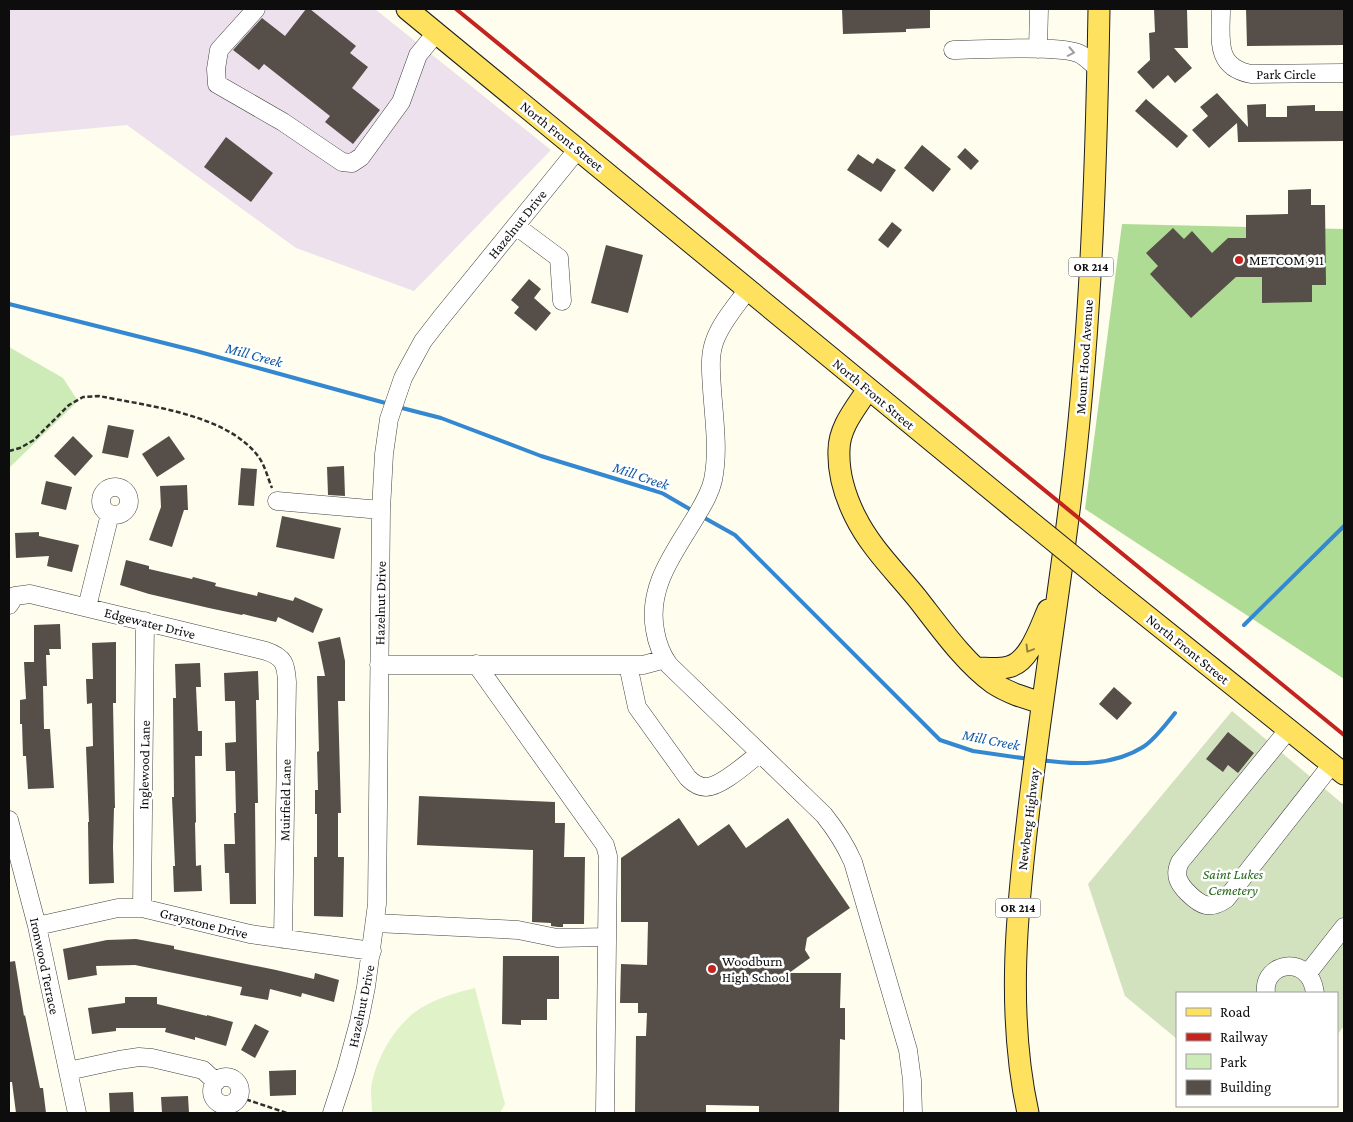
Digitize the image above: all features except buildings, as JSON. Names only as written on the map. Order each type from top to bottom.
[{"type":"main road","name":"North Front Street","points":[[407,9],[1016,510],[1338,769]]},
{"type":"main road","name":"Mount Hood Avenue","points":[[1067,525],[1078,432],[1090,275],[1096,165],[1099,9]]},
{"type":"main road","points":[[868,389],[849,418],[839,443],[840,470],[850,506],[868,539],[976,668],[1004,689],[1042,703]]},
{"type":"main road","name":"Newberg Highway","points":[[1028,1113],[1022,1076],[1017,1019],[1017,934],[1021,874],[1042,703],[1067,525]]},
{"type":"main road","points":[[976,668],[1016,665],[1035,638],[1058,590]]},
{"type":"street","points":[[256,9],[219,50],[216,69],[217,84],[283,122],[342,162],[352,163],[361,157],[401,102],[418,55],[436,32]]},
{"type":"street","points":[[1038,49],[1039,9]]},
{"type":"street","name":"Park Circle","points":[[1221,9],[1221,45],[1223,55],[1226,61],[1240,72],[1251,74],[1344,73]]},
{"type":"street","points":[[953,50],[1067,50],[1080,54],[1098,68]]},
{"type":"street","name":"Hazelnut Drive","points":[[332,1113],[354,1042],[366,987],[375,924],[378,879],[381,510],[384,454],[389,419],[403,378],[423,341],[578,149]]},
{"type":"street","points":[[516,226],[558,258],[562,301]]},
{"type":"street","points":[[748,288],[721,328],[712,353],[710,366],[716,460],[712,484],[702,507],[659,582],[654,596],[654,623],[659,648],[669,665],[824,815],[844,842],[852,862],[908,1050],[912,1080],[913,1113]]},
{"type":"street","points":[[277,501],[381,510]]},
{"type":"street","points":[[87,607],[110,514]]},
{"type":"street","name":"Edgewater Drive","points":[[12,601],[30,594],[266,652],[276,655],[283,661]]},
{"type":"street","name":"Inglewood Lane","points":[[142,908],[146,621]]},
{"type":"street","points":[[379,665],[628,665],[650,664],[663,657]]},
{"type":"street","name":"Muirfield Lane","points":[[283,661],[287,682],[283,939]]},
{"type":"street","points":[[476,664],[605,845],[608,856],[605,1113]]},
{"type":"street","points":[[628,665],[637,707],[693,783],[700,786],[714,786],[760,753]]},
{"type":"street","points":[[1290,729],[1180,862],[1177,875],[1178,882],[1197,902],[1204,905],[1212,905],[1226,899],[1338,769]]},
{"type":"street","name":"Ironwood Terrace","points":[[9,820],[37,926],[77,1113]]},
{"type":"street","name":"Graystone Drive","points":[[37,926],[118,908],[142,908],[236,931],[372,950]]},
{"type":"street","points":[[375,924],[518,930],[557,938],[607,937]]},
{"type":"street","points":[[1308,973],[1344,927]]},
{"type":"street","points":[[1266,992],[1269,978],[1277,970],[1287,966],[1298,967],[1308,973],[1314,983],[1315,992]]},
{"type":"street","points":[[68,1071],[124,1059],[152,1058],[203,1070],[216,1082],[212,1090],[213,1095],[219,1102],[228,1105],[232,1104],[239,1097]]},
{"type":"path","points":[[9,451],[20,448],[34,440],[69,405],[83,397],[99,396],[202,418],[240,439],[259,457],[277,501]]},
{"type":"path","points":[[239,1097],[287,1113]]},
{"type":"shaded area","points":[[9,9],[375,9],[551,150],[414,291],[296,248],[127,125],[9,136]]},
{"type":"green space","points":[[1122,224],[1344,229],[1344,679],[1085,509]]},
{"type":"green space","points":[[9,347],[63,378],[78,401],[9,468]]},
{"type":"green space","name":"Saint Lukes Cemetery","points":[[1232,711],[1344,805],[1344,1026],[1338,1034],[1338,992],[1176,992],[1176,1038],[1125,996],[1088,884]]},
{"type":"green space","points":[[475,988],[505,1104],[500,1113],[372,1113],[371,1090],[376,1068],[380,1057],[399,1027],[415,1012],[429,1003]]},
{"type":"waterway","name":"Mill Creek","points":[[9,304],[196,351],[389,404]]},
{"type":"waterway","name":"Mill Creek","points":[[398,407],[441,418],[541,456],[662,493],[693,511]]},
{"type":"waterway","name":"Mill Creek","points":[[701,516],[735,535],[940,740],[973,751],[1029,759]]},
{"type":"waterway","name":"Mill Creek","points":[[1244,625],[1344,526]]},
{"type":"waterway","name":"Mill Creek","points":[[1041,760],[1080,763],[1119,758],[1147,744],[1175,713]]},
{"type":"railway","points":[[456,9],[1344,735]]},
{"type":"place","name":"METCOM 911","points":[[1239,260]]},
{"type":"place","name":"Woodburn High School","points":[[712,969]]}]
